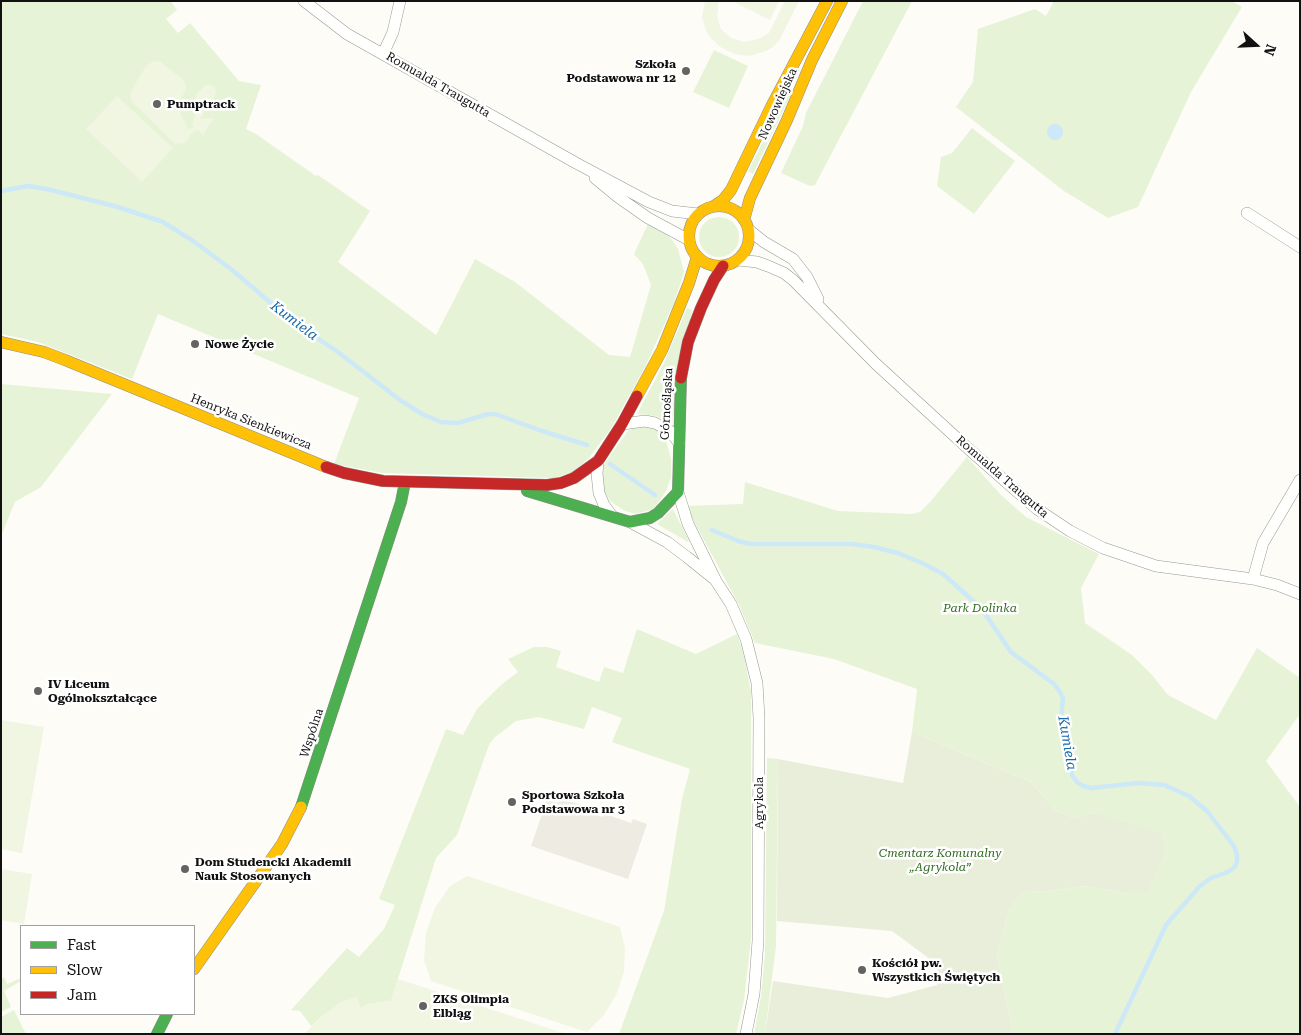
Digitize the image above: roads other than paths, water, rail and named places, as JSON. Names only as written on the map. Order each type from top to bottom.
[{"type":"street","name":"Romualda Traugutta","points":[[304,1],[347,34],[576,163],[649,202],[672,211],[698,214]]},
{"type":"street","points":[[383,54],[392,32],[400,1]]},
{"type":"street","name":"Nowowiejska","points":[[714,206],[723,200],[730,190],[771,107],[828,1]]},
{"type":"street","name":"Nowowiejska","points":[[746,225],[750,198],[787,120],[812,60],[842,1]]},
{"type":"street","name":"Romualda Traugutta","points":[[576,163],[618,197],[648,218],[689,240]]},
{"type":"street","points":[[714,206],[723,206],[734,211],[746,225],[748,244],[738,260],[723,266],[708,265],[697,257],[689,240],[691,226],[698,214],[702,210],[714,206]]},
{"type":"street","points":[[1247,213],[1300,247]]},
{"type":"street","name":"Romualda Traugutta","points":[[746,225],[764,242],[793,259],[807,277],[822,308]]},
{"type":"street","name":"Górnośląska","points":[[598,461],[622,424],[662,350],[692,276],[697,257]]},
{"type":"street","name":"Romualda Traugutta","points":[[738,260],[757,262],[784,273],[822,308],[891,378],[1007,483],[1053,520],[1103,548],[1156,566],[1253,579],[1277,585],[1300,594]]},
{"type":"street","name":"Górnośląska","points":[[678,492],[680,390],[688,342],[710,287],[723,266]]},
{"type":"street","name":"Henryka Sienkiewicza","points":[[1,342],[44,352],[320,465],[368,479],[404,482],[547,485],[562,482],[579,475],[598,461]]},
{"type":"street","points":[[622,424],[645,421],[655,423],[670,431],[679,443]]},
{"type":"street","points":[[598,461],[597,483],[599,493],[612,516],[630,522],[650,518],[658,513],[678,492]]},
{"type":"street","points":[[1253,579],[1263,543],[1300,480]]},
{"type":"street","name":"Wspólna","points":[[195,968],[282,844],[300,812],[401,502],[404,482]]},
{"type":"street","name":"Henryka Sienkiewicza","points":[[500,485],[549,496],[612,516]]},
{"type":"street","name":"Agrykola","points":[[678,492],[688,524],[716,581],[731,604],[746,639],[756,683],[759,718],[758,948],[753,1002],[746,1034]]},
{"type":"street","name":"Agrykola","points":[[630,522],[667,542],[716,581]]},
{"type":"street","points":[[157,1034],[166,1015]]},
{"type":"water","points":[[1052,124],[1058,124],[1063,129],[1061,138],[1052,140],[1047,135],[1047,129]]},
{"type":"waterway","name":"Kumiela","points":[[1,191],[28,186],[47,189],[118,207],[163,222],[231,269],[293,322],[338,352],[400,400],[422,414],[441,422],[458,423],[488,414],[495,414],[587,445]]},
{"type":"waterway","name":"Kumiela","points":[[610,464],[655,495]]},
{"type":"waterway","name":"Kumiela","points":[[712,530],[738,541],[751,544],[852,544],[874,547],[898,553],[943,574],[981,608],[1011,652],[1054,684],[1060,692],[1063,698],[1061,720],[1072,775],[1077,782],[1091,788],[1139,783],[1164,785],[1189,796],[1207,811],[1234,846],[1237,862],[1234,868],[1228,872],[1211,878],[1200,886],[1166,925],[1115,1034]]},
{"type":"place","name":"Szkoła Podstawowa nr 12","points":[[686,71]]},
{"type":"place","name":"Pumptrack","points":[[157,104]]},
{"type":"place","name":"Nowe Życie","points":[[195,344]]},
{"type":"place","name":"IV Liceum Ogólnokształcące","points":[[38,691]]},
{"type":"place","name":"Sportowa Szkoła Podstawowa nr 3","points":[[512,802]]},
{"type":"place","name":"Dom Studencki Akademii Nauk Stosowanych","points":[[185,869]]},
{"type":"place","name":"Kościół pw. Wszystkich Świętych","points":[[862,970]]},
{"type":"place","name":"ZKS Olimpia Elbląg","points":[[423,1006]]},
{"type":"park label","name":"Park Dolinka","points":[[980,608]]},
{"type":"park label","name":"Cmentarz Komunalny „Agrykola”","points":[[940,860]]}]
